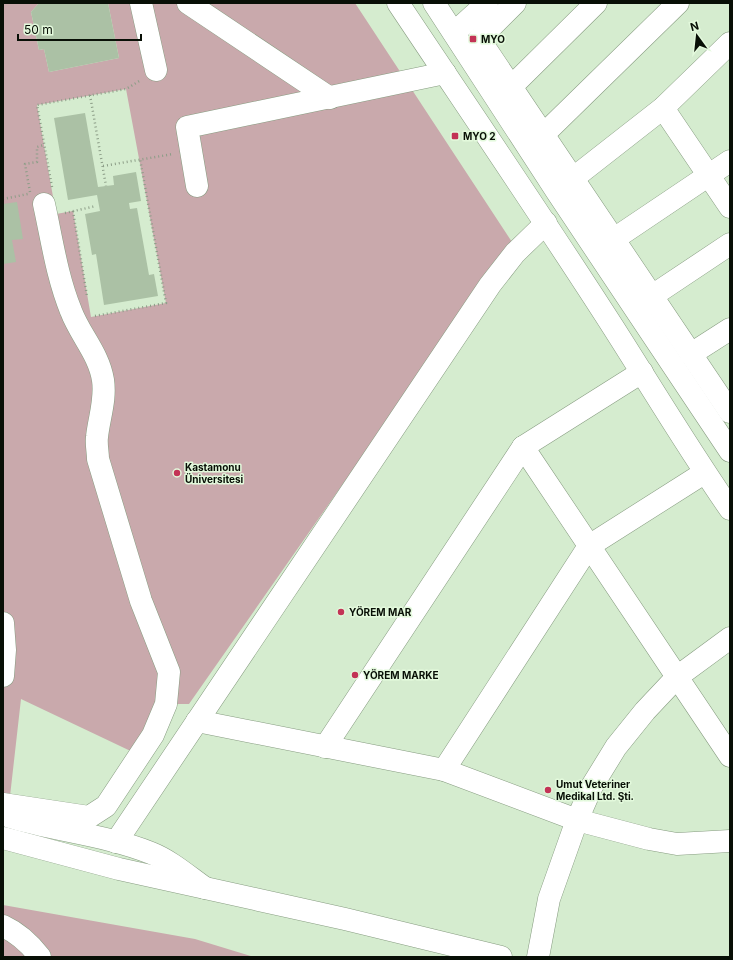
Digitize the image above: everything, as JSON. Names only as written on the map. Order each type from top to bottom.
[{"type":"street","points":[[141,3],[156,70]]},
{"type":"street","points":[[188,3],[330,98]]},
{"type":"street","points":[[398,3],[546,223],[642,372],[704,473],[730,509]]},
{"type":"street","points":[[434,3],[557,192],[730,452]]},
{"type":"street","points":[[454,33],[487,3]]},
{"type":"street","points":[[515,3],[479,39],[730,410]]},
{"type":"street","points":[[511,87],[596,3]]},
{"type":"street","points":[[543,135],[678,3]]},
{"type":"street","points":[[557,192],[573,177],[664,108],[730,43]]},
{"type":"street","points":[[197,186],[187,127],[445,73]]},
{"type":"street","points":[[664,108],[730,207]]},
{"type":"street","points":[[614,239],[730,161]]},
{"type":"street","points":[[3,804],[89,817],[106,806],[153,735],[166,704],[169,672],[141,601],[98,459],[97,438],[103,408],[102,380],[96,357],[82,335],[70,310],[60,277],[53,203]]},
{"type":"street","points":[[116,842],[490,286],[515,253],[546,223]]},
{"type":"street","points":[[652,296],[730,244]]},
{"type":"street","points":[[691,354],[730,329]]},
{"type":"street","points":[[325,747],[523,447],[642,372]]},
{"type":"street","points":[[523,447],[730,756]]},
{"type":"street","points":[[444,770],[589,546],[704,473]]},
{"type":"street","points":[[3,623],[5,650],[3,676]]},
{"type":"street","points":[[538,957],[549,899],[577,820],[592,786],[616,746],[645,711],[677,677],[730,638]]},
{"type":"street","points":[[197,721],[444,770],[577,820],[649,839],[678,844],[730,841]]},
{"type":"street","points":[[3,814],[34,824],[116,842],[152,854],[174,866],[204,888]]},
{"type":"street","points":[[3,838],[112,867],[345,919],[501,957]]},
{"type":"street","points":[[3,926],[15,931],[40,957]]},
{"type":"path","points":[[96,206],[73,211],[53,203],[37,104],[126,89]]},
{"type":"path","points":[[90,96],[106,186]]},
{"type":"path","points":[[3,199],[30,194],[25,164],[37,162],[37,146],[44,145]]},
{"type":"path","points":[[102,166],[191,150]]},
{"type":"path","points":[[91,317],[166,303],[140,159]]},
{"type":"path","points":[[73,211],[88,302]]},
{"type":"shaded area","name":"Kastamonu Üniversitesi","points":[[3,3],[39,3],[31,12],[39,50],[44,49],[49,72],[119,58],[108,3],[355,3],[512,242],[189,704],[166,704],[139,755],[21,699],[9,805],[3,804]],"holes":[[[126,89],[166,303],[91,317],[73,211],[56,214],[37,105]]]},
{"type":"shaded area","points":[[3,905],[195,939],[254,957],[3,957]]},
{"type":"building","points":[[39,3],[108,3],[119,58],[49,72],[44,49],[39,50],[31,12]]},
{"type":"building","points":[[85,113],[98,187],[114,185],[113,176],[136,172],[141,201],[129,203],[130,209],[137,208],[149,275],[154,274],[158,296],[104,305],[96,254],[92,255],[85,214],[100,211],[97,195],[68,200],[54,118]]},
{"type":"building","points":[[17,202],[23,239],[12,240],[16,262],[3,264],[3,204]]},
{"type":"place","name":"MYO","points":[[473,39]]},
{"type":"place","name":"MYO 2","points":[[455,136]]},
{"type":"place","name":"Kastamonu Üniversitesi","points":[[177,473]]},
{"type":"place","name":"YÖREM MAR","points":[[341,612]]},
{"type":"place","name":"YÖREM MARKE","points":[[355,675]]},
{"type":"place","name":"Umut Veteriner Medikal Ltd. Şti.","points":[[548,790]]}]
